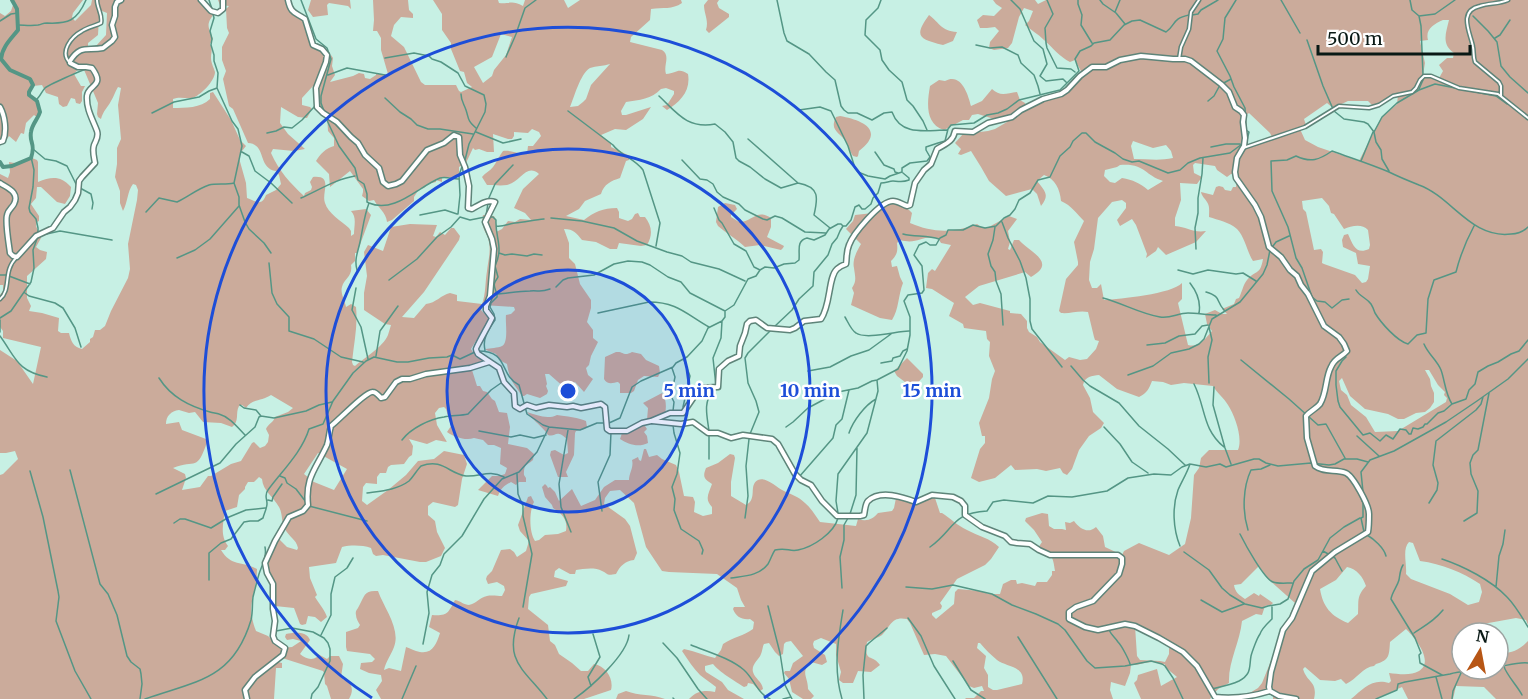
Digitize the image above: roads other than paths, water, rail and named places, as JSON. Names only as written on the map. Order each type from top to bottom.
[{"type":"street","points":[[11,262],[34,238],[53,228],[75,200],[79,181],[95,163],[93,147],[98,133],[88,111],[87,95],[96,85],[97,78],[92,68],[78,67],[70,63],[65,54],[70,42],[82,30],[101,23],[97,0]]},
{"type":"street","points":[[70,63],[71,58],[81,50],[103,48],[114,39],[112,25],[115,16],[114,7],[121,0]]},
{"type":"street","points":[[201,0],[218,14],[223,9],[224,0]]},
{"type":"street","points":[[288,0],[291,10],[305,19],[313,45],[327,54],[316,88],[317,107],[337,122],[358,143],[365,155],[379,168],[386,185],[391,186],[402,181],[429,149],[444,143],[454,135],[459,137],[460,157],[465,166],[469,189],[468,208],[472,209],[490,201],[495,202],[485,222],[494,249],[490,294],[486,305],[486,310],[492,318],[476,349],[478,354],[499,368],[504,382],[513,392],[514,404],[519,409],[527,405],[536,408],[549,405],[581,408],[601,404],[605,407],[607,429],[610,431],[627,431],[670,413],[683,413],[699,388],[719,386],[719,369],[728,361],[739,356],[740,344],[750,321],[756,320],[769,328],[792,330],[804,321],[819,320],[824,314],[834,273],[837,268],[846,264],[846,253],[851,241],[867,219],[889,202],[895,201],[910,205],[915,183],[931,164],[937,149],[947,144],[953,138],[955,131],[973,132],[988,123],[1012,117],[1043,99],[1053,98],[1067,90],[1092,67],[1106,67],[1120,60],[1141,56],[1191,61],[1229,92],[1235,106],[1244,115],[1245,135],[1243,148],[1237,158],[1235,174],[1238,181],[1261,217],[1269,247],[1297,276],[1324,326],[1339,337],[1347,351],[1336,358],[1321,402],[1306,416],[1307,438],[1315,466],[1321,470],[1344,472],[1350,475],[1365,500],[1369,513],[1368,532],[1335,552],[1312,571],[1299,604],[1283,630],[1271,672],[1270,691]]},
{"type":"street","points":[[1179,59],[1181,47],[1189,29],[1191,12],[1199,0]]},
{"type":"street","points":[[1501,96],[1500,84],[1497,80],[1475,63],[1466,22],[1476,7],[1508,0]]},
{"type":"street","points":[[1243,148],[1305,127],[1340,106],[1369,108],[1393,96],[1412,92],[1424,76],[1431,76],[1459,88],[1496,94],[1528,117]]},
{"type":"street","points":[[1496,94],[1500,89]]},
{"type":"street","points":[[0,107],[5,135],[3,141],[0,142]]},
{"type":"street","points":[[0,183],[12,190],[15,196],[14,204],[7,213],[11,262],[4,296],[0,300]]},
{"type":"street","points":[[10,253],[17,257]]},
{"type":"street","points":[[247,699],[245,690],[255,677],[283,654],[285,648],[275,641],[273,636],[275,621],[273,584],[265,563],[289,517],[303,511],[308,505],[308,483],[328,442],[331,426],[371,392],[381,398],[385,397],[396,381],[471,368],[490,361]]},
{"type":"street","points":[[651,421],[681,424],[693,422],[708,433],[718,433],[731,438],[743,435],[772,438],[778,444],[795,474],[811,485],[822,501],[837,516],[864,515],[869,500],[881,495],[906,498],[915,502],[932,495],[953,497],[965,506],[965,515],[989,531],[998,532],[1011,542],[1030,543],[1050,555],[1118,555],[1122,558],[1119,574],[1093,601],[1076,607],[1070,612],[1068,619],[1084,627],[1098,630],[1125,624],[1135,626],[1159,638],[1183,652],[1197,666],[1214,698],[1243,697],[1270,691],[1279,696],[1296,699]]},
{"type":"waterway","points":[[0,162],[3,167],[12,166],[31,158],[33,149],[31,132],[40,112],[37,101],[29,95],[33,85],[30,79],[10,70],[1,59],[5,47],[18,30],[17,9],[12,0]]},
{"type":"waterway","points":[[18,25],[66,22],[79,13],[86,0]]},
{"type":"waterway","points":[[209,0],[212,9]]},
{"type":"waterway","points":[[301,0],[316,39],[327,48],[331,59],[321,96],[324,111]]},
{"type":"waterway","points":[[506,57],[525,8],[536,0]]},
{"type":"waterway","points":[[777,0],[787,41],[809,54],[835,80],[844,110],[872,120],[884,113],[892,112],[896,120],[908,129],[947,130]]},
{"type":"waterway","points":[[881,0],[878,8],[866,20],[865,35],[880,50],[882,60],[889,70],[902,82],[907,100],[927,130]]},
{"type":"waterway","points":[[1011,0],[1020,9],[1034,41],[1043,49],[1047,64],[1040,76],[1046,81],[1063,79],[1066,82]]},
{"type":"waterway","points":[[1047,0],[1053,14],[1045,28],[1047,48],[1057,68],[1071,69],[1075,72]]},
{"type":"waterway","points":[[1078,0],[1082,15],[1081,25],[1092,43]]},
{"type":"waterway","points":[[1100,0],[1125,24]]},
{"type":"waterway","points":[[1115,12],[1120,0]]},
{"type":"waterway","points":[[1192,15],[1198,14],[1218,0]]},
{"type":"waterway","points":[[1236,0],[1225,18],[1223,39],[1217,51],[1245,108],[1246,130],[1249,132],[1246,144]]},
{"type":"waterway","points":[[1281,0],[1300,33]]},
{"type":"waterway","points":[[1410,0],[1412,10],[1419,16],[1421,26],[1423,75]]},
{"type":"waterway","points":[[1419,16],[1435,14],[1455,0]]},
{"type":"waterway","points":[[0,21],[11,14],[18,13]]},
{"type":"waterway","points":[[213,14],[210,31],[218,73],[217,88],[238,129],[242,146],[234,183],[239,205],[249,229],[271,253]]},
{"type":"waterway","points":[[799,110],[820,107],[831,111],[858,172],[885,179],[902,172],[902,168],[910,163],[927,161],[930,157],[926,147],[945,141],[951,125],[974,123],[987,115],[1007,109],[1019,100],[1060,90],[1079,71],[1075,59],[1080,51],[1094,43],[1110,40],[1124,25],[1140,20],[1166,32],[1177,20],[1189,15]]},
{"type":"waterway","points":[[1473,16],[1497,42],[1501,66],[1528,93]]},
{"type":"waterway","points":[[1495,38],[1500,35],[1510,20]]},
{"type":"waterway","points":[[1307,40],[1333,109]]},
{"type":"waterway","points":[[976,45],[990,48],[1002,47],[1018,55],[1021,63],[1034,75],[1040,94]]},
{"type":"waterway","points":[[385,58],[414,53],[429,56],[458,73],[465,86],[484,95],[485,112],[469,144],[465,160]]},
{"type":"waterway","points":[[328,75],[347,68],[385,75]]},
{"type":"waterway","points":[[36,100],[47,86],[87,69]]},
{"type":"waterway","points":[[1208,101],[1220,85],[1231,79]]},
{"type":"waterway","points":[[1419,89],[1423,80]]},
{"type":"waterway","points":[[1374,132],[1382,117],[1397,103],[1435,84],[1496,96],[1507,104]]},
{"type":"waterway","points":[[152,113],[174,102],[199,97],[217,88]]},
{"type":"waterway","points":[[461,94],[469,119],[476,128]]},
{"type":"waterway","points":[[659,96],[677,114],[690,122],[715,124],[733,142],[736,158],[765,179],[781,188],[798,183]]},
{"type":"waterway","points":[[385,98],[417,125],[428,129],[473,134]]},
{"type":"waterway","points":[[267,133],[284,127],[292,128],[315,106]]},
{"type":"waterway","points":[[568,111],[643,170],[660,223],[656,246]]},
{"type":"waterway","points":[[1334,111],[1344,119],[1368,124],[1374,132],[1382,159],[1389,171]]},
{"type":"waterway","points":[[325,116],[339,146],[355,168],[358,180],[364,184],[369,203],[357,256],[357,270]]},
{"type":"waterway","points":[[476,132],[503,143],[521,139]]},
{"type":"waterway","points":[[1361,161],[1373,132]]},
{"type":"waterway","points":[[786,427],[808,408],[838,392],[858,388],[898,369],[907,351],[910,335],[910,317],[904,301],[908,295],[922,293],[924,290],[922,266],[914,255],[919,245],[926,242],[936,245],[948,230],[963,230],[973,225],[985,228],[996,226],[1010,215],[1019,200],[1030,193],[1038,180],[1050,177],[1060,156],[1082,133],[1086,133],[1095,142],[1123,159],[1132,162],[1139,161],[1168,173],[1180,170],[1188,163],[1200,158],[1230,153],[1242,144]]},
{"type":"waterway","points":[[748,139],[798,183],[814,190],[816,194],[814,215],[830,228]]},
{"type":"waterway","points":[[1211,147],[1240,144]]},
{"type":"waterway","points":[[33,149],[45,159],[67,166],[77,186]]},
{"type":"waterway","points":[[1349,299],[1342,300],[1332,308],[1325,302],[1317,301],[1312,297],[1296,258],[1288,227],[1272,191],[1271,161],[1287,160],[1296,156],[1315,160],[1332,151],[1382,169],[1431,191],[1484,230],[1497,234],[1514,234],[1528,227]]},
{"type":"waterway","points":[[242,152],[249,156],[255,171],[292,203]]},
{"type":"waterway","points":[[875,152],[884,165],[898,173]]},
{"type":"waterway","points":[[0,318],[11,311],[31,282],[34,268],[33,250],[38,228],[36,219],[29,208],[34,170],[31,157]]},
{"type":"waterway","points":[[1196,249],[1195,228],[1203,158]]},
{"type":"waterway","points":[[682,160],[700,179],[713,184],[723,197],[739,204],[745,210],[767,220],[775,216],[782,218],[805,232],[826,233]]},
{"type":"waterway","points":[[458,214],[459,175],[463,164]]},
{"type":"waterway","points":[[488,200],[495,184],[513,165]]},
{"type":"waterway","points":[[774,327],[813,286],[814,272],[828,255],[843,226],[851,220],[855,207],[859,205],[865,209],[871,204],[881,183],[909,180],[903,173]]},
{"type":"waterway","points":[[301,198],[334,182],[355,176]]},
{"type":"waterway","points":[[369,203],[388,205],[406,198],[440,178],[458,179]]},
{"type":"waterway","points":[[146,212],[159,198],[177,202],[209,185],[234,183]]},
{"type":"waterway","points":[[80,188],[91,194],[92,209]]},
{"type":"waterway","points":[[486,216],[488,203]]},
{"type":"waterway","points":[[177,258],[195,250],[210,239],[239,206]]},
{"type":"waterway","points":[[714,208],[734,244],[746,251],[754,267],[760,270]]},
{"type":"waterway","points":[[420,215],[445,210],[457,214]]},
{"type":"waterway","points":[[460,217],[470,220],[485,217]]},
{"type":"waterway","points":[[389,280],[417,259],[460,217]]},
{"type":"waterway","points":[[485,350],[485,338],[495,320],[490,307],[497,297],[494,286],[498,277],[495,266],[499,253],[496,220],[489,217]]},
{"type":"waterway","points":[[551,218],[582,221],[614,228],[637,241],[682,256],[691,262],[719,269],[745,281]]},
{"type":"waterway","points":[[496,226],[544,219]]},
{"type":"waterway","points":[[1002,222],[1026,278],[1032,329],[1062,367]]},
{"type":"waterway","points":[[716,386],[713,358],[721,338],[722,321],[725,311],[734,305],[748,279],[756,276],[765,267],[774,268],[795,263],[799,260],[801,241],[807,238],[814,240],[825,235],[829,229],[838,224],[843,226]]},
{"type":"waterway","points":[[1356,290],[1369,302],[1390,331],[1408,344],[1417,335],[1426,333],[1428,299],[1434,280],[1456,272],[1474,226]]},
{"type":"waterway","points":[[995,227],[988,254],[1001,294],[1003,325]]},
{"type":"waterway","points":[[42,235],[60,231],[112,240]]},
{"type":"waterway","points":[[903,234],[939,239]]},
{"type":"waterway","points":[[1128,375],[1153,366],[1171,353],[1199,344],[1204,339],[1212,319],[1240,302],[1263,274],[1270,250],[1276,242],[1289,236]]},
{"type":"waterway","points":[[499,253],[542,255]]},
{"type":"waterway","points":[[556,287],[568,278],[594,275],[614,264],[628,261],[642,262],[681,282],[690,293],[725,311]]},
{"type":"waterway","points":[[269,263],[272,293],[277,304],[289,317],[289,331],[314,339],[341,357],[363,362]]},
{"type":"waterway","points":[[1178,270],[1193,274],[1208,270],[1243,273],[1256,281]]},
{"type":"waterway","points":[[0,275],[6,275]]},
{"type":"waterway","points":[[9,276],[30,284]]},
{"type":"waterway","points":[[1190,283],[1198,297],[1199,313]]},
{"type":"waterway","points":[[356,288],[352,310],[361,327],[368,359]]},
{"type":"waterway","points":[[498,294],[550,289]]},
{"type":"waterway","points":[[1206,292],[1216,297],[1224,310]]},
{"type":"waterway","points":[[25,293],[63,308],[75,328],[81,347]]},
{"type":"waterway","points":[[1103,298],[1160,317],[1188,313],[1216,315]]},
{"type":"waterway","points":[[598,313],[649,302],[667,304],[709,327]]},
{"type":"waterway","points":[[376,356],[380,331],[398,306]]},
{"type":"waterway","points":[[845,317],[853,330],[861,335],[909,331]]},
{"type":"waterway","points":[[0,320],[0,332]]},
{"type":"waterway","points":[[609,423],[620,418],[632,387],[673,367],[687,357],[702,341],[708,328],[722,321]]},
{"type":"waterway","points":[[1147,345],[1165,343],[1179,336],[1195,334],[1202,326],[1208,325]]},
{"type":"waterway","points":[[1209,327],[1212,340],[1208,357],[1209,383]]},
{"type":"waterway","points":[[750,434],[759,412],[748,383],[745,358],[771,330]]},
{"type":"waterway","points":[[808,371],[830,367],[869,350],[891,334]]},
{"type":"waterway","points":[[0,336],[23,367],[47,377]]},
{"type":"waterway","points":[[1346,357],[1336,371],[1340,407],[1363,435],[1370,433],[1380,441],[1386,435],[1393,439],[1400,429],[1411,434],[1413,428],[1423,427],[1438,413],[1466,399],[1469,390],[1475,384],[1478,372],[1519,351],[1528,340]]},
{"type":"waterway","points":[[1424,344],[1441,370],[1452,404]]},
{"type":"waterway","points":[[881,363],[892,361],[907,349]]},
{"type":"waterway","points":[[478,351],[488,352],[499,359],[508,375],[519,385],[527,414],[543,425],[580,430],[597,423],[606,423]]},
{"type":"waterway","points":[[209,580],[209,553],[221,543],[231,539],[244,522],[258,521],[263,518],[267,506],[267,492],[297,453],[309,429],[323,424],[333,401],[353,373],[366,361],[374,357],[408,362],[452,355],[460,359],[475,352]]},
{"type":"waterway","points":[[1364,532],[1361,518],[1363,517],[1363,503],[1360,496],[1363,492],[1361,472],[1370,460],[1394,451],[1446,422],[1508,379],[1528,359]]},
{"type":"waterway","points":[[683,407],[690,376],[684,360]]},
{"type":"waterway","points":[[1241,360],[1318,425],[1326,424],[1345,458]]},
{"type":"waterway","points":[[1071,366],[1090,386],[1119,403],[1139,426],[1185,465]]},
{"type":"waterway","points":[[672,368],[675,377],[671,396],[674,402],[673,411]]},
{"type":"waterway","points":[[159,378],[181,400],[202,410],[223,415],[245,435]]},
{"type":"waterway","points":[[838,513],[836,501],[838,474],[867,433],[878,391],[877,380]]},
{"type":"waterway","points":[[402,440],[410,432],[427,422],[447,416],[468,414],[501,383]]},
{"type":"waterway","points":[[1194,384],[1208,425],[1224,447]]},
{"type":"waterway","points":[[1214,387],[1213,405],[1231,464]]},
{"type":"waterway","points":[[709,431],[707,404],[713,390]]},
{"type":"waterway","points":[[799,477],[833,438],[836,425],[842,419],[849,390]]},
{"type":"waterway","points":[[1464,521],[1477,513],[1478,491],[1471,474],[1470,463],[1478,450],[1489,393]]},
{"type":"waterway","points":[[1429,503],[1437,490],[1438,483],[1433,465],[1436,441],[1476,410],[1483,397]]},
{"type":"waterway","points":[[849,433],[860,414],[876,399]]},
{"type":"waterway","points":[[240,405],[256,410],[261,416],[274,418],[332,402]]},
{"type":"waterway","points":[[156,494],[220,463],[255,427],[261,416]]},
{"type":"waterway","points":[[673,425],[680,453],[677,474],[672,487],[675,499],[674,510],[681,529],[699,541],[703,550],[702,554]]},
{"type":"waterway","points":[[423,644],[429,613],[427,592],[432,575],[440,565],[444,554],[462,536],[484,499],[502,479],[519,472],[537,452],[549,427]]},
{"type":"waterway","points":[[1104,427],[1120,444],[1132,462],[1148,473]]},
{"type":"waterway","points":[[602,511],[598,482],[610,455],[611,432],[606,429]]},
{"type":"waterway","points":[[568,430],[559,484],[561,507],[571,532]]},
{"type":"waterway","points":[[479,431],[511,437],[520,435],[534,438],[546,435]]},
{"type":"waterway","points":[[709,436],[709,459]]},
{"type":"waterway","points":[[1357,436],[1379,456]]},
{"type":"waterway","points":[[745,518],[748,496],[746,466],[749,439]]},
{"type":"waterway","points":[[850,514],[856,495],[857,448]]},
{"type":"waterway","points":[[930,547],[954,523],[966,515],[987,511],[993,502],[1004,500],[1033,503],[1048,496],[1072,497],[1107,491],[1128,478],[1154,474],[1171,475],[1190,464],[1206,467],[1220,464],[1226,467],[1254,459],[1278,466],[1311,463],[1329,465],[1344,459],[1368,462]]},
{"type":"waterway","points":[[367,493],[399,486],[409,481],[421,466],[429,464],[440,465],[460,475],[489,473],[504,477]]},
{"type":"waterway","points":[[1180,546],[1174,511],[1178,490],[1190,464]]},
{"type":"waterway","points":[[1248,530],[1244,499],[1248,477],[1251,470],[1270,465]]},
{"type":"waterway","points":[[70,470],[100,584],[108,594],[117,615],[127,656],[140,669],[142,684],[140,699]]},
{"type":"waterway","points":[[30,471],[43,517],[58,591],[56,621],[75,671],[91,699]]},
{"type":"waterway","points":[[517,474],[518,494],[523,506],[523,516],[532,554],[523,607]]},
{"type":"waterway","points":[[280,476],[296,489],[309,506],[367,521]]},
{"type":"waterway","points":[[268,500],[272,501],[282,484]]},
{"type":"waterway","points":[[174,523],[185,519],[211,528],[246,510],[265,508]]},
{"type":"waterway","points":[[731,578],[760,571],[768,564],[775,550],[798,550],[816,543],[828,534],[838,518]]},
{"type":"waterway","points":[[842,588],[840,557],[844,540],[844,525],[848,518]]},
{"type":"waterway","points":[[1184,552],[1209,570],[1230,595],[1245,604],[1262,608],[1280,604],[1288,599],[1294,581],[1304,569],[1318,560],[1330,538],[1360,518]]},
{"type":"waterway","points":[[1496,587],[1499,556],[1505,530]]},
{"type":"waterway","points":[[1240,534],[1255,561],[1269,579],[1277,583],[1292,583]]},
{"type":"waterway","points":[[1367,535],[1378,544],[1386,556]]},
{"type":"waterway","points":[[145,699],[196,682],[223,667],[234,655],[251,620],[253,597],[265,558],[265,547]]},
{"type":"waterway","points":[[1323,551],[1335,558],[1342,571]]},
{"type":"waterway","points":[[321,635],[331,615],[331,594],[335,577],[347,568],[353,558]]},
{"type":"waterway","points":[[1442,559],[1468,570],[1493,585],[1510,600],[1528,627]]},
{"type":"waterway","points":[[1403,565],[1391,599],[1415,638],[1421,653],[1420,663],[1442,675]]},
{"type":"waterway","points":[[906,587],[932,589],[953,585],[992,594],[1058,624],[1095,668],[1151,661],[1162,664],[1173,678],[1183,699]]},
{"type":"waterway","points":[[1201,600],[1222,612],[1244,604]]},
{"type":"waterway","points":[[768,606],[780,653],[785,685],[792,699]]},
{"type":"waterway","points":[[1211,689],[1236,682],[1246,676],[1257,639],[1272,619],[1272,607]]},
{"type":"waterway","points":[[842,699],[837,666],[843,610]]},
{"type":"waterway","points":[[1414,633],[1443,610]]},
{"type":"waterway","points":[[519,618],[513,644],[514,654],[523,671],[547,699]]},
{"type":"waterway","points":[[908,618],[921,636],[934,666],[955,699]]},
{"type":"waterway","points":[[276,631],[292,628],[313,632],[328,643],[330,661],[311,699]]},
{"type":"waterway","points":[[864,699],[863,675],[866,646],[887,628]]},
{"type":"waterway","points":[[1109,630],[1130,664]]},
{"type":"waterway","points":[[591,686],[588,677],[600,657],[593,634]]},
{"type":"waterway","points":[[574,699],[615,661],[627,643],[629,635]]},
{"type":"waterway","points":[[1018,637],[1057,699]]},
{"type":"waterway","points":[[663,643],[707,699]]},
{"type":"waterway","points":[[691,645],[726,659],[744,670],[762,694],[770,699]]},
{"type":"waterway","points":[[953,661],[971,690],[985,699]]},
{"type":"waterway","points":[[1510,664],[1528,663]]},
{"type":"waterway","points":[[402,699],[416,666]]},
{"type":"waterway","points":[[1376,699],[1397,690],[1398,684],[1450,674]]},
{"type":"waterway","points":[[1436,677],[1442,699]]},
{"type":"waterway","points":[[1510,677],[1522,695]]},
{"type":"waterway","points":[[1452,699],[1457,681]]},
{"type":"waterway","points":[[783,699],[791,697]]}]
